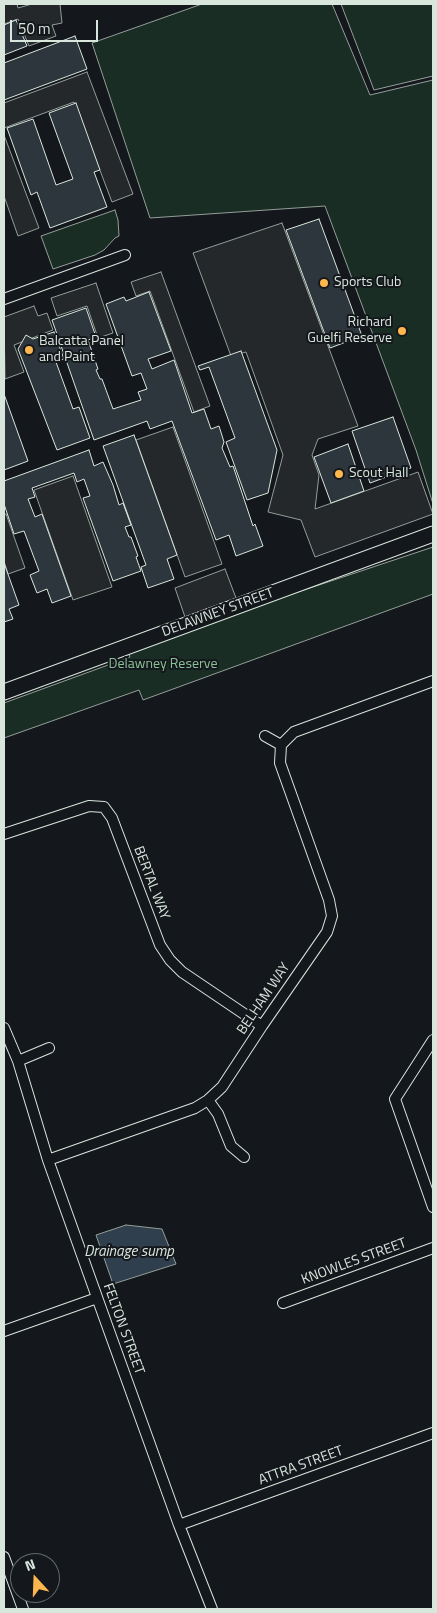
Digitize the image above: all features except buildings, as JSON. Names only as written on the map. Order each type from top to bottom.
[{"type":"street","points":[[4,299],[125,255]]},
{"type":"street","name":"DELAWNEY STREET","points":[[4,692],[433,534]]},
{"type":"street","points":[[265,736],[281,745],[294,732],[433,683]]},
{"type":"street","name":"BELHAM WAY","points":[[48,1160],[194,1108],[208,1100],[222,1087],[327,932],[332,916],[329,900],[280,763],[281,745]]},
{"type":"street","name":"BERTAL WAY","points":[[4,834],[89,806],[104,807],[112,818],[160,945],[170,960],[182,972],[262,1026]]},
{"type":"street","name":"FELTON STREET","points":[[4,1028],[18,1062],[48,1160],[97,1298],[179,1525],[212,1609]]},
{"type":"street","points":[[433,1040],[395,1100],[433,1207]]},
{"type":"street","points":[[18,1062],[49,1048]]},
{"type":"street","points":[[208,1100],[218,1114],[231,1146],[244,1157]]},
{"type":"street","name":"KNOWLES STREET","points":[[283,1303],[433,1248]]},
{"type":"street","points":[[4,1331],[97,1298]]},
{"type":"street","name":"ATTRA STREET","points":[[179,1525],[433,1433]]},
{"type":"street","points":[[4,1556],[23,1609]]},
{"type":"green space","name":"Richard Guelfi Reserve","points":[[202,4],[332,4],[370,95],[433,80],[433,504],[416,450],[325,206],[150,218],[92,43]]},
{"type":"green space","points":[[341,4],[433,4],[433,76],[374,90]]},
{"type":"green space","points":[[115,210],[119,236],[104,250],[95,255],[53,269],[41,236]]},
{"type":"green space","name":"Delawney Reserve","points":[[433,547],[433,594],[143,700],[139,690],[4,738],[4,703],[130,657],[127,649]]},
{"type":"shaded area","points":[[4,4],[17,4],[18,8],[32,4],[60,4],[62,23],[52,25],[56,36],[29,46],[18,19],[4,24]]},
{"type":"shaded area","points":[[87,72],[133,194],[112,202],[74,102],[4,128],[4,103]]},
{"type":"shaded area","points":[[4,135],[39,228],[18,236],[4,196]]},
{"type":"shaded area","points":[[282,223],[358,426],[318,439],[312,455],[319,475],[315,509],[418,472],[433,514],[315,557],[301,520],[268,512],[283,455],[246,352],[231,356],[193,253]]},
{"type":"shaded area","points":[[161,272],[210,406],[194,412],[150,291],[136,296],[131,282]]},
{"type":"shaded area","points":[[96,283],[113,333],[98,338],[87,306],[57,316],[51,298]]},
{"type":"shaded area","points":[[34,306],[38,316],[47,313],[53,330],[14,345],[24,372],[5,379],[4,317]]},
{"type":"shaded area","points":[[173,427],[222,564],[185,577],[136,440]]},
{"type":"shaded area","points":[[73,476],[112,587],[73,600],[34,490]]},
{"type":"shaded area","points":[[6,514],[25,568],[8,574],[4,561],[4,515]]},
{"type":"shaded area","points":[[225,569],[236,598],[185,617],[175,588]]},
{"type":"water","name":"Drainage sump","points":[[126,1225],[162,1229],[176,1264],[113,1284],[96,1235]]},
{"type":"place","name":"Sports Club","points":[[324,283]]},
{"type":"place","name":"Richard Guelfi Reserve","points":[[402,331]]},
{"type":"place","name":"Balcatta Panel and Paint","points":[[29,350]]},
{"type":"place","name":"Scout Hall","points":[[339,474]]}]
